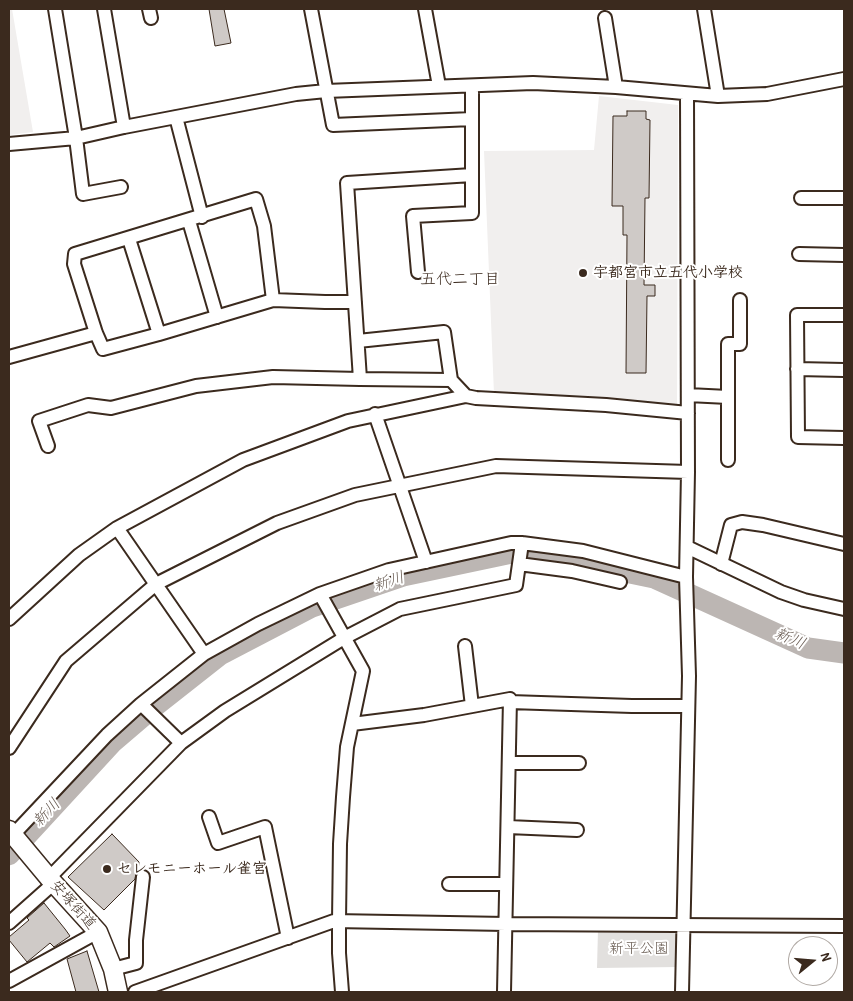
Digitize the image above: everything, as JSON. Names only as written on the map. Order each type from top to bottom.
[{"type":"main road","name":"安塚街道","points":[[15,838],[98,932],[113,969],[118,992]]},
{"type":"street","points":[[55,9],[83,194],[122,187]]},
{"type":"street","points":[[104,9],[124,127]]},
{"type":"street","points":[[311,9],[333,125],[472,118]]},
{"type":"street","points":[[425,9],[439,86]]},
{"type":"street","points":[[704,9],[718,96]]},
{"type":"street","points":[[605,18],[616,87]]},
{"type":"street","points":[[9,144],[76,138],[296,94],[326,91],[533,83],[616,87],[718,96],[768,94],[844,80]]},
{"type":"street","points":[[418,272],[413,216],[472,213],[472,86]]},
{"type":"street","points":[[682,992],[688,706],[687,94]]},
{"type":"street","points":[[176,117],[202,217]]},
{"type":"street","points":[[360,379],[346,183],[472,175]]},
{"type":"street","points":[[801,198],[844,198]]},
{"type":"street","points":[[273,300],[264,226],[256,199],[189,221],[75,254],[74,264],[103,349],[273,300],[356,302]]},
{"type":"street","points":[[189,221],[218,316]]},
{"type":"street","points":[[129,239],[159,334]]},
{"type":"street","points":[[799,254],[844,255]]},
{"type":"street","points":[[728,460],[728,344],[740,344],[740,300]]},
{"type":"street","points":[[844,315],[797,315],[798,437],[844,438]]},
{"type":"street","points":[[358,340],[444,332],[451,380],[466,396]]},
{"type":"street","points":[[9,357],[96,333]]},
{"type":"street","points":[[797,368],[844,370]]},
{"type":"street","points":[[48,446],[39,421],[88,405],[111,408],[196,386],[273,377],[451,380]]},
{"type":"street","points":[[688,394],[728,396]]},
{"type":"street","points":[[9,619],[79,555],[117,528],[243,460],[348,420],[466,396],[606,405],[688,413]]},
{"type":"street","points":[[375,414],[426,562]]},
{"type":"street","points":[[9,748],[66,660],[156,584],[277,523],[355,495],[496,466],[688,472]]},
{"type":"street","points":[[721,564],[732,525],[742,522],[844,544]]},
{"type":"street","points":[[117,528],[204,654]]},
{"type":"street","points":[[15,838],[106,735],[146,709],[204,654],[258,624],[324,601],[389,570],[511,543],[521,553],[572,571],[620,582]]},
{"type":"street","points":[[687,547],[781,592],[804,600],[844,609]]},
{"type":"street","points":[[521,553],[583,551],[687,582]]},
{"type":"street","points":[[9,923],[181,743],[225,711],[344,638],[400,609],[516,585],[521,553]]},
{"type":"street","points":[[324,601],[363,671],[347,746],[343,797],[339,921],[342,992]]},
{"type":"street","points":[[465,646],[472,706]]},
{"type":"street","points":[[352,724],[424,715],[510,699],[510,702],[688,706]]},
{"type":"street","points":[[504,992],[510,702]]},
{"type":"street","points":[[146,709],[181,743]]},
{"type":"street","points":[[509,762],[580,763]]},
{"type":"street","points":[[208,817],[218,843],[265,827],[288,938]]},
{"type":"street","points":[[508,827],[577,830]]},
{"type":"street","points":[[113,969],[136,963],[136,940],[143,877]]},
{"type":"street","points":[[449,884],[506,884]]},
{"type":"street","points":[[135,992],[150,990],[334,921],[683,926],[844,926]]},
{"type":"street","points":[[9,981],[98,932]]},
{"type":"shaded area","points":[[9,9],[12,9],[33,132],[9,135]]},
{"type":"shaded area","name":"宇都宮市立五代小学校","points":[[599,96],[678,105],[677,406],[494,394],[484,151],[594,150]]},
{"type":"green space","name":"新平公園","points":[[598,930],[678,931],[679,967],[597,968]]},
{"type":"building","points":[[209,9],[224,9],[231,43],[215,46]]},
{"type":"building","points":[[627,111],[646,111],[646,119],[650,120],[649,198],[645,198],[644,285],[655,285],[655,296],[647,296],[646,373],[626,373],[627,235],[623,235],[623,206],[612,206],[613,116],[627,116]]},
{"type":"building","name":"セレモニーホール雀宮","points":[[112,834],[139,862],[135,879],[104,910],[68,877]]},
{"type":"building","points":[[44,903],[70,936],[54,947],[50,943],[27,962],[9,940],[9,937],[29,920],[27,918]]},
{"type":"building","points":[[87,951],[99,992],[76,992],[67,959]]},
{"type":"waterway","name":"新川","points":[[9,855],[113,742],[220,655],[312,607],[403,576],[512,553],[553,557],[654,578],[808,648],[844,653]]},
{"type":"place","name":"宇都宮市立五代小学校","points":[[583,273]]},
{"type":"place","name":"セレモニーホール雀宮","points":[[107,869]]},
{"type":"district","name":"五代二丁目","points":[[460,280]]}]
